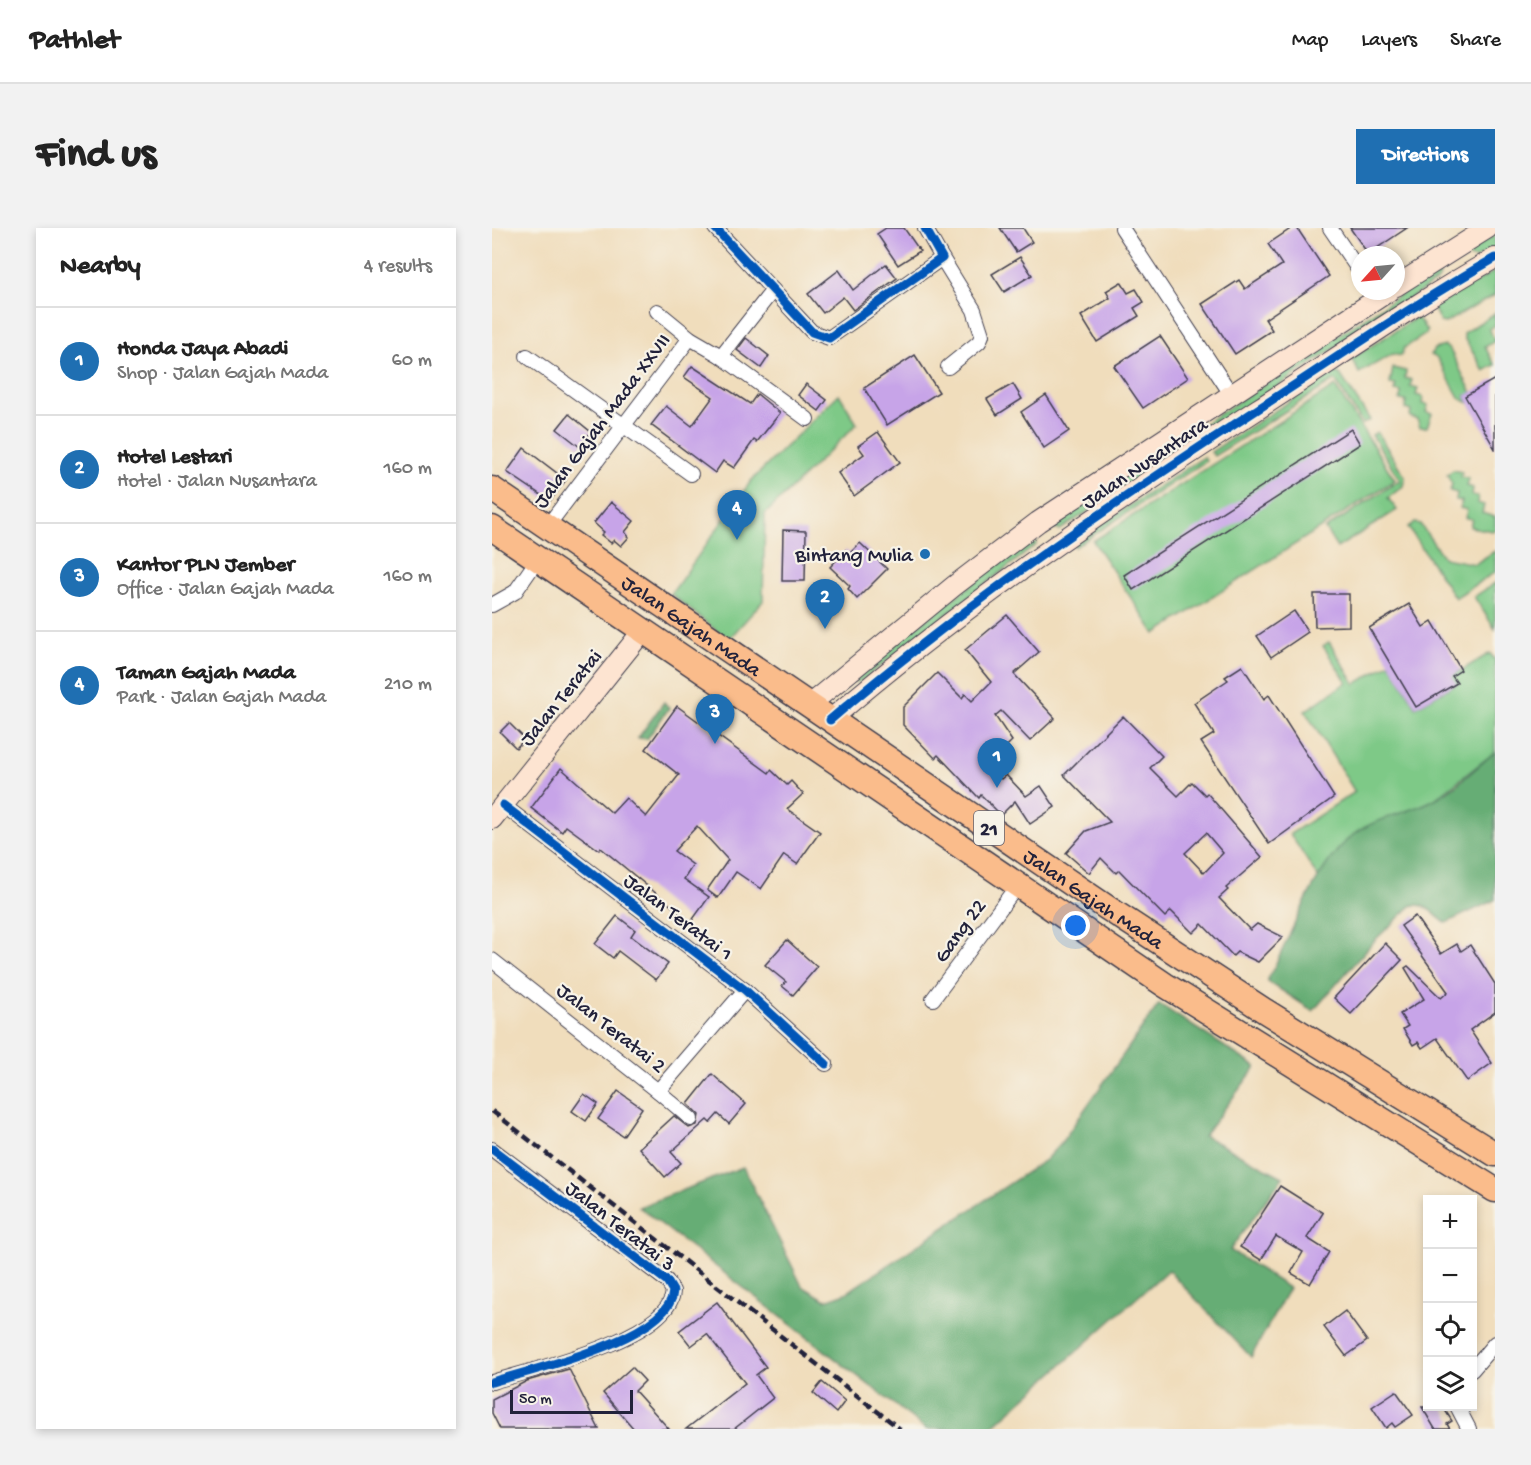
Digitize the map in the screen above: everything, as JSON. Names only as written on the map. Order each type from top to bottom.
[{"type":"highway","name":"Jalan Gajah Mada","points":[[492,489],[546,528],[1116,914],[1265,1011],[1495,1154]]},
{"type":"highway","name":"Jalan Gajah Mada","points":[[492,528],[642,632],[1196,1005],[1495,1190]]},
{"type":"highway","points":[[1408,1137],[1425,1110]]},
{"type":"street","points":[[715,228],[812,332],[829,338],[942,258]]},
{"type":"street","points":[[925,228],[974,310],[982,335],[979,342],[948,367]]},
{"type":"street","points":[[1122,228],[1231,394]]},
{"type":"street","points":[[1330,228],[1351,259]]},
{"type":"street","points":[[1405,280],[1488,228]]},
{"type":"street","points":[[1444,256],[1458,279]]},
{"type":"street","name":"Jalan Nusantara","points":[[830,720],[962,613],[1054,544],[1458,279],[1495,258]]},
{"type":"street","points":[[721,356],[773,290]]},
{"type":"street","name":"Jalan Nusantara","points":[[809,705],[954,586],[1038,522],[1370,300]]},
{"type":"street","points":[[657,310],[690,338],[721,356],[807,419]]},
{"type":"street","name":"Jalan Gajah Mada XXVII","points":[[546,528],[690,338]]},
{"type":"street","points":[[527,356],[691,474]]},
{"type":"street","points":[[492,605],[515,592],[538,559]]},
{"type":"street","name":"Jalan Teratai","points":[[498,812],[642,632]]},
{"type":"street","name":"Jalan Teratai 1","points":[[498,812],[745,990],[826,1064]]},
{"type":"street","name":"Gang 22","points":[[933,999],[1017,886]]},
{"type":"street","name":"Jalan Teratai 2","points":[[492,960],[658,1091],[745,990]]},
{"type":"street","points":[[658,1091],[691,1119]]},
{"type":"street","name":"Jalan Teratai 3","points":[[492,1149],[667,1281],[673,1291],[671,1304],[640,1330],[603,1347],[492,1382]]},
{"type":"street","points":[[1477,1365],[1495,1343]]},
{"type":"street","points":[[1459,1411],[1469,1429]]},
{"type":"green space","points":[[1495,235],[1495,248],[1475,259],[1469,257],[1470,250]]},
{"type":"green space","points":[[1436,271],[1440,276],[1438,280],[1060,530],[1054,529],[1054,523],[1392,300],[1405,300],[1405,291]]},
{"type":"green space","points":[[1495,271],[1495,295],[1445,323],[1440,322],[1433,307]]},
{"type":"green space","points":[[1495,313],[1495,325],[1489,329],[1495,341],[1485,347],[1495,365],[1484,371],[1464,338],[1464,333]]},
{"type":"green space","points":[[1417,317],[1427,331],[1426,334],[1404,348],[1401,356],[1393,354],[1359,373],[1352,358]]},
{"type":"green space","points":[[1445,346],[1450,350],[1472,393],[1465,396],[1469,403],[1460,399],[1437,358],[1431,355],[1434,349]]},
{"type":"green space","points":[[1393,368],[1406,371],[1405,378],[1412,380],[1410,386],[1418,388],[1416,395],[1423,397],[1422,404],[1428,405],[1426,412],[1432,414],[1427,427],[1420,427],[1417,419],[1410,417],[1411,411],[1405,409],[1406,401],[1400,400],[1401,392],[1394,391],[1396,385],[1390,384]]},
{"type":"green space","points":[[1335,372],[1340,374],[1370,420],[1363,424],[1335,380],[1214,456],[1211,452]]},
{"type":"green space","points":[[1335,386],[1395,480],[1155,634],[1093,541]]},
{"type":"green space","points":[[839,394],[857,424],[765,514],[763,601],[728,640],[671,594],[751,481]]},
{"type":"green space","points":[[1377,432],[1405,477],[1403,486],[1388,498],[1397,510],[1337,548],[1325,529],[1400,480],[1372,435]]},
{"type":"green space","points":[[1204,457],[1206,461],[1075,547],[1073,543],[1084,535]]},
{"type":"green space","points":[[1453,470],[1462,472],[1461,477],[1469,479],[1467,486],[1473,488],[1472,495],[1478,496],[1477,503],[1484,505],[1482,513],[1495,517],[1495,529],[1492,531],[1470,527],[1472,519],[1465,518],[1467,510],[1460,508],[1462,501],[1456,500],[1457,493],[1450,491],[1452,484],[1447,475]]},
{"type":"green space","points":[[1415,523],[1420,524],[1444,558],[1475,564],[1495,551],[1495,572],[1455,598],[1408,527]]},
{"type":"green space","points":[[1033,538],[1037,539],[1036,545],[860,682],[855,682],[854,680],[912,630]]},
{"type":"green space","points":[[1495,583],[1495,629],[1474,597]]},
{"type":"green space","points":[[1329,642],[1355,684],[1390,663],[1416,707],[1456,684],[1452,676],[1490,653],[1495,660],[1495,752],[1431,802],[1340,848],[1319,879],[1290,834],[1355,792],[1305,711],[1347,682],[1323,646]]},
{"type":"green space","points":[[664,702],[669,708],[647,739],[638,738]]},
{"type":"green space","points":[[1495,752],[1495,900],[1446,923],[1426,907],[1411,906],[1375,940],[1313,1011],[1267,981],[1322,872],[1346,841],[1364,827],[1419,807],[1438,797],[1455,786]]},
{"type":"green space","points":[[1159,1004],[1256,1067],[1204,1136],[1283,1177],[1230,1250],[1289,1288],[1251,1357],[1168,1270],[990,1429],[926,1429],[639,1207],[743,1167],[802,1286],[826,1300],[846,1293],[1045,1160],[1061,1143]]},
{"type":"building","points":[[886,228],[904,228],[920,251],[898,265],[877,234]]},
{"type":"building","points":[[1000,228],[1023,228],[1032,242],[1016,252]]},
{"type":"building","points":[[1292,228],[1297,228],[1329,276],[1265,319],[1272,330],[1235,354],[1202,304],[1239,280],[1245,289],[1282,265],[1268,244]]},
{"type":"building","points":[[1350,228],[1407,228],[1380,246],[1362,246]]},
{"type":"building","points":[[1020,257],[1032,275],[1004,292],[992,274]]},
{"type":"building","points":[[886,264],[897,278],[853,310],[843,297],[823,313],[808,294],[839,270],[853,290]]},
{"type":"building","points":[[1121,282],[1128,293],[1136,289],[1144,302],[1134,308],[1139,316],[1097,342],[1081,316],[1110,298],[1106,291]]},
{"type":"building","points":[[1160,336],[1188,378],[1143,408],[1114,366]]},
{"type":"building","points":[[746,338],[769,356],[761,368],[737,350]]},
{"type":"building","points":[[915,355],[939,392],[887,425],[864,388]]},
{"type":"building","points":[[692,366],[750,404],[757,394],[780,413],[757,442],[754,440],[734,468],[723,461],[715,473],[651,425],[666,406],[692,426],[713,397],[684,377]]},
{"type":"building","points":[[1495,379],[1495,449],[1465,396]]},
{"type":"building","points":[[806,384],[827,400],[819,411],[798,395]]},
{"type":"building","points":[[1013,384],[1022,399],[997,415],[987,399]]},
{"type":"building","points":[[1046,395],[1069,431],[1044,448],[1021,412]]},
{"type":"building","points":[[569,414],[591,432],[580,447],[557,429]]},
{"type":"building","points":[[1351,429],[1360,444],[1133,590],[1124,575]]},
{"type":"building","points":[[878,432],[900,462],[854,496],[838,473],[864,454],[858,446]]},
{"type":"building","points":[[524,448],[566,480],[550,501],[507,472]]},
{"type":"building","points":[[611,502],[634,521],[625,532],[629,537],[621,546],[614,540],[611,543],[601,535],[604,532],[594,523]]},
{"type":"building","points":[[783,530],[806,531],[805,581],[782,581]]},
{"type":"building","points":[[860,543],[887,569],[857,599],[848,589],[850,586],[830,567],[846,550],[849,554]]},
{"type":"building","points":[[1314,594],[1349,594],[1349,626],[1315,627]]},
{"type":"building","points":[[1409,604],[1423,627],[1432,621],[1461,670],[1452,676],[1457,683],[1416,707],[1369,628]]},
{"type":"building","points":[[1294,611],[1308,632],[1271,657],[1257,636]]},
{"type":"building","points":[[1007,615],[1039,652],[1014,674],[1055,718],[1030,741],[1001,711],[995,716],[1012,741],[987,765],[1001,779],[1006,775],[1026,796],[1041,786],[1055,807],[1030,824],[1015,801],[1001,815],[981,795],[979,798],[938,755],[935,758],[903,725],[903,707],[937,673],[962,698],[965,694],[972,701],[991,682],[965,650]]},
{"type":"building","points":[[1242,666],[1264,699],[1269,695],[1334,797],[1269,844],[1201,742],[1214,734],[1194,703],[1228,680],[1225,677]]},
{"type":"building","points":[[677,706],[769,773],[771,770],[787,785],[791,781],[803,794],[787,809],[820,832],[797,864],[784,855],[761,889],[736,872],[718,898],[707,890],[728,860],[697,826],[674,851],[693,865],[684,879],[709,897],[691,922],[601,848],[599,850],[566,826],[562,832],[531,808],[561,768],[612,813],[626,798],[646,817],[679,775],[646,749]]},
{"type":"building","points":[[1123,716],[1162,756],[1150,768],[1178,796],[1192,782],[1205,795],[1207,793],[1262,857],[1226,888],[1228,890],[1219,898],[1250,930],[1257,924],[1283,937],[1258,962],[1237,952],[1233,956],[1202,924],[1193,933],[1171,911],[1165,917],[1119,870],[1116,873],[1101,858],[1089,873],[1066,853],[1086,831],[1110,822],[1064,775]],"holes":[[[1206,833],[1223,853],[1204,873],[1185,853]]]},
{"type":"building","points":[[509,723],[525,739],[516,748],[500,732]]},
{"type":"building","points":[[617,916],[635,930],[631,936],[668,964],[656,980],[618,951],[613,958],[595,944]]},
{"type":"building","points":[[1415,916],[1441,954],[1457,944],[1461,951],[1470,945],[1495,984],[1495,1012],[1470,1030],[1492,1063],[1467,1081],[1437,1038],[1422,1048],[1418,1042],[1413,1045],[1403,1029],[1408,1026],[1400,1014],[1424,999],[1405,968],[1408,966],[1441,998],[1448,992],[1401,926]]},
{"type":"building","points":[[787,940],[817,967],[793,995],[782,986],[786,982],[765,965]]},
{"type":"building","points":[[1385,943],[1402,960],[1351,1014],[1334,998]]},
{"type":"building","points":[[712,1074],[746,1104],[729,1124],[718,1114],[710,1123],[707,1120],[671,1152],[681,1163],[665,1177],[639,1148],[674,1116],[689,1128],[697,1125],[699,1115],[688,1104]]},
{"type":"building","points":[[618,1091],[642,1108],[623,1136],[598,1119]]},
{"type":"building","points":[[584,1094],[598,1104],[586,1121],[572,1111]]},
{"type":"building","points":[[1280,1186],[1323,1213],[1307,1238],[1329,1252],[1310,1284],[1291,1273],[1303,1252],[1276,1236],[1261,1260],[1240,1247]]},
{"type":"building","points":[[717,1302],[766,1367],[756,1375],[773,1398],[734,1429],[686,1429],[745,1383],[707,1334],[691,1346],[679,1331]]},
{"type":"building","points":[[1345,1311],[1367,1341],[1346,1356],[1324,1327]]},
{"type":"building","points":[[632,1367],[645,1381],[635,1391],[669,1429],[634,1429],[603,1393]]},
{"type":"building","points":[[569,1369],[599,1429],[500,1429],[492,1413],[492,1399],[527,1381]]},
{"type":"building","points":[[822,1382],[845,1401],[836,1413],[813,1393]]},
{"type":"building","points":[[1396,1391],[1413,1415],[1395,1427],[1392,1423],[1386,1428],[1372,1407]]},
{"type":"building","points":[[1424,1411],[1446,1411],[1452,1421],[1447,1424],[1450,1429],[1435,1429]]},
{"type":"railway","points":[[492,1111],[900,1429]]},
{"type":"cycle path","points":[[715,228],[812,332],[829,338],[942,258],[925,228]]},
{"type":"cycle path","points":[[830,720],[985,596],[1093,519],[1376,332],[1495,258]]},
{"type":"cycle path","points":[[503,805],[745,990],[826,1064]]},
{"type":"cycle path","points":[[492,1149],[667,1281],[673,1291],[666,1308],[649,1323],[625,1337],[596,1350],[492,1382]]},
{"type":"place","name":"Taman Gajah Mada","points":[[737,540]]},
{"type":"place","name":"Bintang Mulia","points":[[925,554]]},
{"type":"place","name":"Hotel Lestari","points":[[825,629]]},
{"type":"place","name":"Kantor PLN Jember","points":[[715,744]]},
{"type":"place","name":"Honda Jaya Abadi","points":[[997,788]]}]
